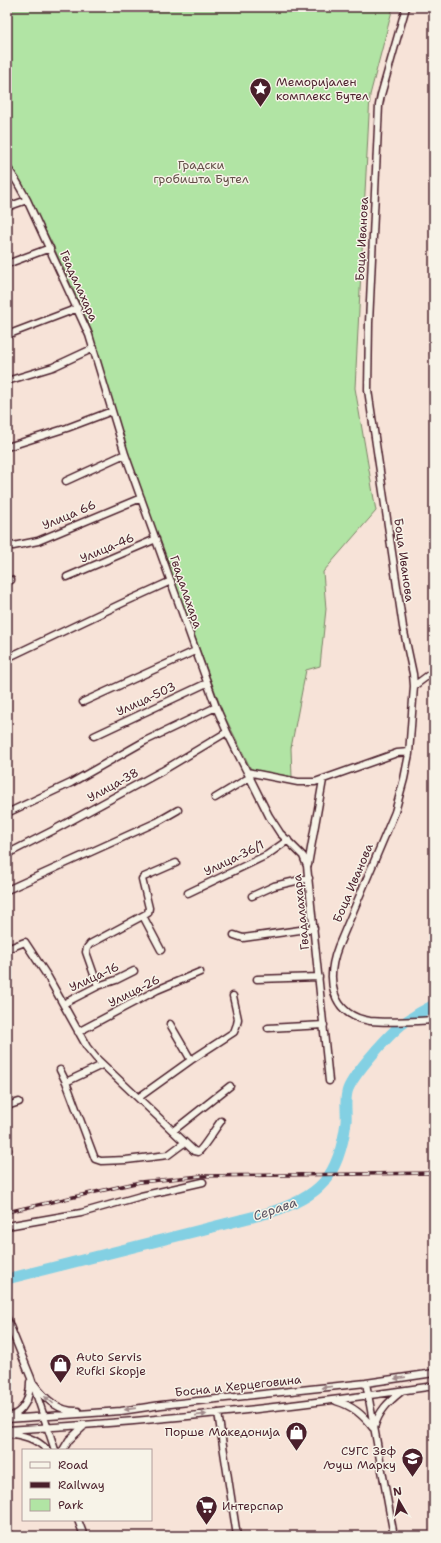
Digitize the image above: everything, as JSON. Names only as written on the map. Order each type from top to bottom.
[{"type":"street","name":"Боца Иванова","points":[[406,7],[379,105],[368,323],[368,390],[403,627],[413,674],[414,686],[409,752],[404,780],[395,812],[333,961],[331,978],[333,989],[341,1004],[351,1014],[368,1020],[383,1022],[434,1020]]},
{"type":"street","name":"Гвадалахара","points":[[7,167],[27,200],[78,308],[94,348],[125,454],[216,707],[269,816],[280,833],[302,856],[307,866],[329,1081]]},
{"type":"street","points":[[7,207],[27,200]]},
{"type":"street","points":[[7,264],[50,248]]},
{"type":"street","points":[[7,335],[78,308]]},
{"type":"street","points":[[7,381],[53,367],[94,348]]},
{"type":"street","points":[[7,447],[112,411]]},
{"type":"street","points":[[66,481],[125,454]]},
{"type":"street","name":"Улица 66","points":[[7,541],[8,544],[12,546],[38,541],[141,498]]},
{"type":"street","name":"Улица-46","points":[[67,577],[156,539]]},
{"type":"street","points":[[7,658],[171,581]]},
{"type":"street","points":[[83,702],[195,651]]},
{"type":"street","points":[[414,686],[432,674]]},
{"type":"street","name":"Улица-503","points":[[94,736],[207,683]]},
{"type":"street","points":[[7,813],[71,783],[145,741],[216,707]]},
{"type":"street","name":"Улица-38","points":[[7,854],[162,771],[227,732]]},
{"type":"street","points":[[215,798],[248,775],[298,782],[315,782],[397,753],[409,752]]},
{"type":"street","points":[[307,866],[323,780]]},
{"type":"street","points":[[7,890],[156,822],[178,810]]},
{"type":"street","name":"Улица-36/1","points":[[188,893],[267,855],[288,840]]},
{"type":"street","points":[[98,986],[86,952],[88,946],[150,911],[142,879],[176,863]]},
{"type":"street","points":[[252,896],[274,886],[309,878]]},
{"type":"street","points":[[143,916],[162,950]]},
{"type":"street","points":[[234,935],[243,938],[314,928]]},
{"type":"street","points":[[7,949],[25,942],[48,977],[78,1032],[102,1065],[184,1143],[194,1151],[198,1152],[202,1150],[206,1140],[221,1121]]},
{"type":"street","name":"Улица-16","points":[[63,1004],[98,986],[116,980],[134,971]]},
{"type":"street","name":"Улица-26","points":[[78,1032],[157,990],[200,972]]},
{"type":"street","points":[[257,980],[319,977]]},
{"type":"street","points":[[320,985],[333,989]]},
{"type":"street","points":[[138,1098],[191,1060],[234,1032],[238,1019],[233,996]]},
{"type":"street","points":[[170,1024],[191,1060]]},
{"type":"street","points":[[268,1028],[324,1025]]},
{"type":"street","points":[[66,1082],[102,1065]]},
{"type":"street","points":[[60,1070],[95,1159],[101,1161],[120,1160],[168,1155],[184,1143]]},
{"type":"street","points":[[173,1131],[230,1086]]},
{"type":"street","points":[[7,1106],[19,1102]]},
{"type":"street","points":[[7,1226],[81,1213],[141,1196],[203,1182]]},
{"type":"street","points":[[7,1319],[30,1378],[55,1449]]},
{"type":"street","name":"Босна и Херцеговина","points":[[7,1419],[99,1413],[366,1383],[434,1373]]},
{"type":"street","points":[[30,1378],[46,1399],[56,1406],[64,1410],[74,1412],[99,1413]]},
{"type":"street","points":[[7,1419],[14,1416],[22,1409],[28,1400],[30,1378]]},
{"type":"street","points":[[366,1383],[394,1536]]},
{"type":"street","name":"Босна и Херцеговина","points":[[7,1432],[218,1413],[368,1396],[434,1386]]},
{"type":"street","points":[[374,1429],[377,1418],[384,1407],[403,1391]]},
{"type":"street","points":[[332,1400],[345,1404],[359,1412],[374,1429]]},
{"type":"street","points":[[218,1413],[237,1536]]},
{"type":"street","points":[[64,1449],[68,1440],[85,1425]]},
{"type":"street","points":[[7,1432],[33,1439],[46,1449]]},
{"type":"street","points":[[78,1521],[84,1536]]},
{"type":"green space","name":"Градски гробишта Бутел","points":[[7,7],[393,7],[370,95],[355,388],[376,511],[323,572],[326,609],[320,666],[306,670],[291,748],[292,777],[251,769],[223,713],[122,440],[91,329],[52,243],[19,180],[7,162]]},
{"type":"waterway","name":"Серава","points":[[7,1279],[268,1213],[286,1207],[314,1192],[332,1171],[338,1157],[343,1141],[346,1122],[347,1093],[352,1082],[374,1053],[391,1034],[405,1022],[434,1005]]},
{"type":"railway","points":[[7,1212],[140,1182],[201,1176],[434,1173]]},
{"type":"place","name":"Меморијален комплекс Бутел","points":[[260,108]]},
{"type":"place","name":"Auto Servis Rufki Skopje","points":[[60,1384]]},
{"type":"place","name":"Порше Македонија","points":[[296,1452]]},
{"type":"place","name":"СУГС Зеф Љуш Марку","points":[[412,1478]]},
{"type":"place","name":"Интерспар","points":[[206,1526]]}]
